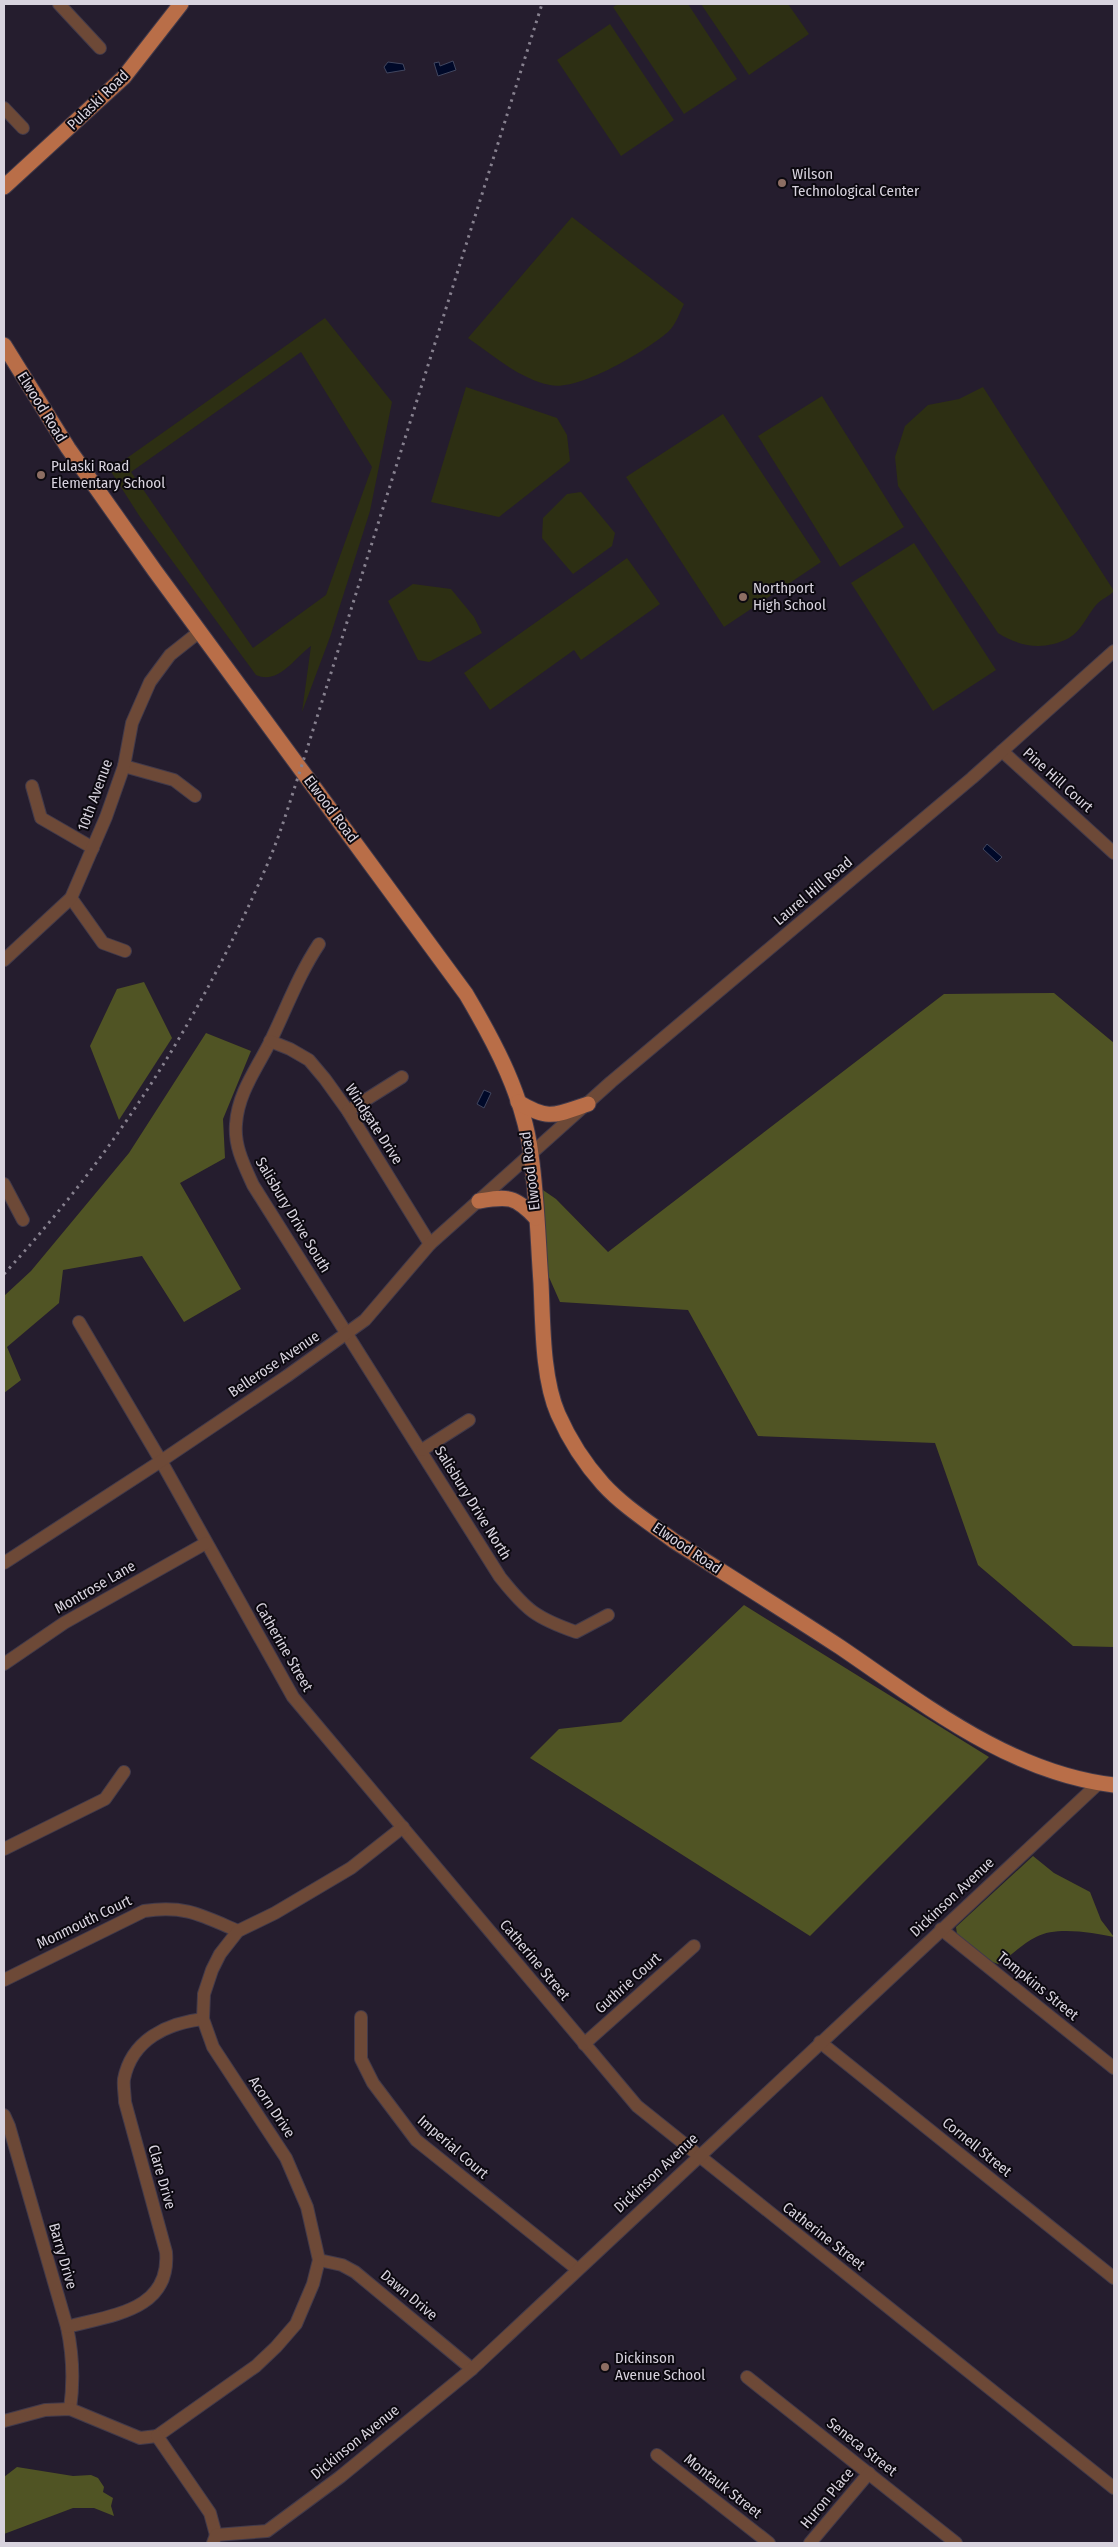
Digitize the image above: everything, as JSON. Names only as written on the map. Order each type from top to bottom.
[{"type":"main road","name":"Pulaski Road","points":[[4,187],[124,76],[181,4]]},
{"type":"main road","name":"Elwood Road","points":[[4,345],[68,448],[199,632],[466,994],[497,1047],[518,1102],[531,1154],[542,1339],[554,1402],[576,1447],[604,1485],[637,1514],[674,1541],[950,1721],[1046,1770],[1099,1784],[1114,1785]]},
{"type":"main road","points":[[518,1102],[537,1114],[554,1116],[588,1104]]},
{"type":"main road","points":[[479,1201],[506,1197],[521,1202],[536,1218]]},
{"type":"street","points":[[59,4],[100,48]]},
{"type":"street","points":[[4,108],[23,128]]},
{"type":"street","name":"10th Avenue","points":[[4,960],[71,898],[93,848],[124,766],[132,723],[150,682],[170,655],[199,632]]},
{"type":"street","name":"Laurel Hill Road","points":[[531,1154],[1002,751],[1114,651]]},
{"type":"street","name":"Pine Hill Court","points":[[1002,751],[1114,852]]},
{"type":"street","points":[[124,766],[174,780],[195,796]]},
{"type":"street","points":[[32,786],[41,818],[93,848]]},
{"type":"street","points":[[71,898],[102,943],[125,951]]},
{"type":"street","name":"Salisbury Drive South","points":[[320,944],[305,966],[270,1041],[251,1074],[238,1106],[236,1145],[253,1186],[348,1334]]},
{"type":"street","name":"Windgate Drive","points":[[270,1041],[290,1048],[309,1060],[348,1111],[430,1244]]},
{"type":"street","points":[[348,1111],[402,1077]]},
{"type":"street","name":"Bellerose Avenue","points":[[4,1563],[348,1334],[378,1306],[430,1244],[531,1154]]},
{"type":"street","points":[[4,1184],[23,1220]]},
{"type":"street","name":"Catherine Street","points":[[79,1322],[161,1460],[293,1697],[637,2106],[1112,2482]]},
{"type":"street","name":"Salisbury Drive North","points":[[348,1334],[500,1577],[516,1598],[535,1615],[576,1632],[608,1615]]},
{"type":"street","points":[[422,1450],[468,1420]]},
{"type":"street","name":"Montrose Lane","points":[[4,1664],[64,1623],[206,1543]]},
{"type":"street","points":[[4,1849],[105,1799],[124,1772]]},
{"type":"street","name":"Dickinson Avenue","points":[[214,2539],[267,2530],[340,2477],[472,2369],[941,1929],[1099,1784]]},
{"type":"street","name":"Acorn Drive","points":[[157,2436],[256,2366],[276,2347],[296,2324],[313,2284],[319,2260],[307,2207],[290,2166],[213,2047],[203,2019],[204,1994],[212,1970],[220,1954],[238,1931],[275,1913],[352,1868],[403,1827]]},
{"type":"street","name":"Monmouth Court","points":[[4,1980],[144,1911],[167,1908],[192,1911],[238,1931]]},
{"type":"street","name":"Tompkins Street","points":[[941,1929],[1114,2068]]},
{"type":"street","name":"Guthrie Court","points":[[584,2044],[694,1946]]},
{"type":"street","name":"Imperial Court","points":[[361,2016],[361,2058],[373,2083],[410,2133],[577,2270]]},
{"type":"street","name":"Clare Drive","points":[[67,2327],[141,2306],[154,2295],[162,2284],[168,2268],[166,2252],[125,2102],[124,2078],[134,2054],[148,2038],[172,2025],[203,2019]]},
{"type":"street","name":"Cornell Street","points":[[820,2042],[1114,2278]]},
{"type":"street","name":"Barry Drive","points":[[4,2115],[9,2126],[67,2327],[72,2352],[73,2385],[70,2409]]},
{"type":"street","name":"Dawn Drive","points":[[319,2260],[342,2265],[355,2272],[472,2369]]},
{"type":"street","name":"Seneca Street","points":[[747,2377],[956,2543]]},
{"type":"street","points":[[4,2421],[45,2410],[70,2409],[140,2438],[157,2436],[210,2513],[214,2539]]},
{"type":"street","name":"Montauk Street","points":[[657,2455],[769,2543]]},
{"type":"street","name":"Huron Place","points":[[810,2543],[869,2473]]},
{"type":"green space","points":[[618,4],[688,4],[737,79],[684,114],[613,7]]},
{"type":"green space","points":[[701,4],[788,4],[809,34],[749,75]]},
{"type":"green space","points":[[610,24],[674,120],[621,156],[557,60]]},
{"type":"green space","points":[[572,217],[684,304],[669,331],[630,358],[612,368],[577,382],[550,385],[538,382],[517,372],[468,338]]},
{"type":"green space","points":[[325,318],[392,402],[370,511],[330,637],[302,712],[311,646],[279,673],[264,677],[256,675],[140,517],[110,470]],"holes":[[[301,352],[372,467],[326,595],[253,648],[131,472]]]},
{"type":"green space","points":[[466,387],[557,418],[567,435],[570,461],[499,517],[431,502]]},
{"type":"green space","points":[[983,387],[1114,591],[1096,605],[1073,635],[1050,645],[1032,646],[1015,642],[998,633],[898,486],[895,457],[905,426],[928,405],[959,399]]},
{"type":"green space","points":[[822,396],[904,527],[840,567],[758,436]]},
{"type":"green space","points":[[723,414],[821,562],[724,627],[626,477]]},
{"type":"green space","points":[[581,492],[615,533],[612,546],[573,574],[542,538],[543,518],[567,494]]},
{"type":"green space","points":[[914,543],[996,670],[933,711],[851,583]]},
{"type":"green space","points":[[627,558],[660,604],[581,660],[574,650],[490,710],[464,673]]},
{"type":"green space","points":[[413,584],[451,589],[474,617],[482,633],[429,662],[418,660],[388,601]]},
{"type":"green space","points":[[144,982],[172,1038],[119,1120],[90,1046],[117,989]]},
{"type":"green space","points":[[1054,993],[1114,1043],[1114,1647],[1073,1646],[978,1565],[935,1443],[758,1436],[688,1310],[560,1302],[532,1239],[535,1200],[524,1177],[556,1199],[608,1252],[944,994]]},
{"type":"green space","points":[[206,1033],[251,1051],[223,1119],[225,1158],[180,1183],[241,1289],[184,1322],[142,1256],[63,1270],[59,1303],[7,1347],[21,1380],[4,1393],[4,1296],[31,1271],[129,1153]]},
{"type":"green space","points":[[744,1605],[989,1757],[810,1936],[530,1758],[559,1729],[621,1722]]},
{"type":"green space","points":[[1033,1856],[1054,1873],[1090,1892],[1101,1920],[1114,1937],[1075,1931],[1045,1934],[1026,1943],[998,1964],[984,1959],[957,1934],[956,1927]]},
{"type":"green space","points":[[17,2467],[73,2476],[91,2475],[98,2478],[104,2487],[103,2492],[113,2498],[111,2506],[114,2516],[94,2508],[73,2508],[4,2534],[4,2477]]},
{"type":"water","points":[[453,61],[456,70],[438,76],[434,63],[439,62],[440,66]]},
{"type":"water","points":[[388,62],[403,64],[405,70],[387,73],[384,67]]},
{"type":"water","points":[[987,844],[1002,857],[997,862],[983,849]]},
{"type":"water","points":[[484,1090],[491,1093],[484,1108],[477,1104]]},
{"type":"railway","points":[[4,1274],[84,1178],[121,1129],[155,1078],[217,971],[270,858],[301,768],[542,4]]},
{"type":"place","name":"Wilson Technological Center","points":[[782,183]]},
{"type":"place","name":"Pulaski Road Elementary School","points":[[41,475]]},
{"type":"place","name":"Northport High School","points":[[743,597]]},
{"type":"place","name":"Dickinson Avenue School","points":[[605,2367]]}]
